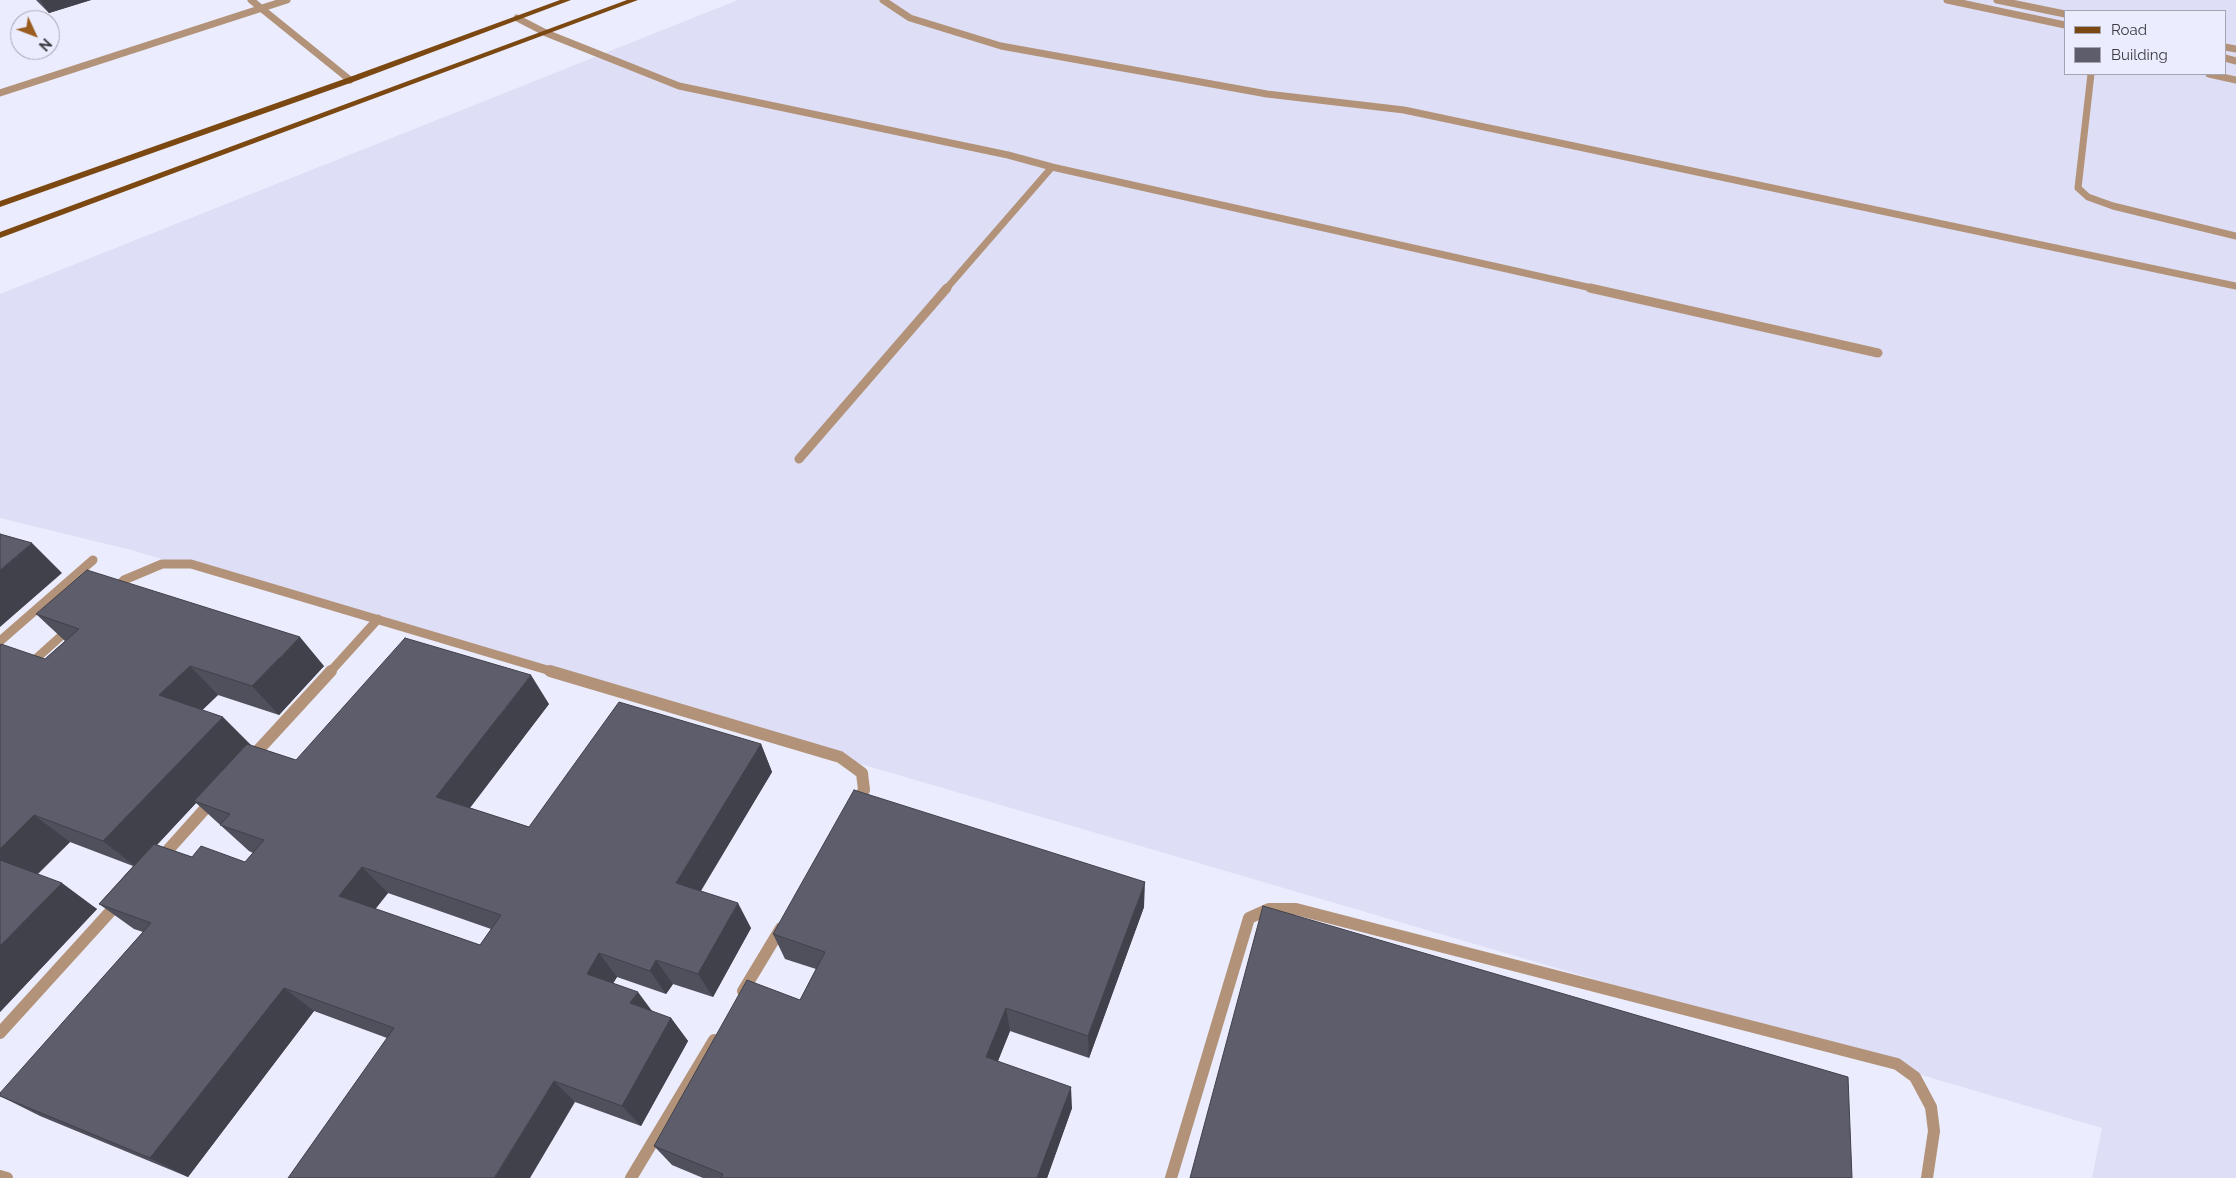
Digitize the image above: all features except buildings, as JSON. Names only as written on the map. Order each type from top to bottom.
[{"type":"main road","points":[[0,204],[350,80],[567,0]]},
{"type":"main road","points":[[0,235],[634,0]]},
{"type":"street","points":[[251,0],[350,80]]},
{"type":"street","points":[[0,93],[287,0]]},
{"type":"street","points":[[883,0],[902,13],[928,26],[1001,46],[1268,94],[1404,110],[2236,286]]},
{"type":"street","points":[[1947,0],[2064,25]]},
{"type":"street","points":[[1997,0],[2064,14]]},
{"type":"street","points":[[517,18],[546,33],[678,86],[1008,154],[1052,167],[1878,353]]},
{"type":"street","points":[[2091,75],[2078,188],[2088,197],[2113,206],[2236,236]]},
{"type":"street","points":[[2214,75],[2236,80]]},
{"type":"street","points":[[799,459],[1052,167]]},
{"type":"street","points":[[0,641],[93,560]]},
{"type":"street","points":[[102,600],[124,580],[162,564],[190,564],[840,758],[862,773],[864,790],[849,816]]},
{"type":"street","points":[[22,671],[80,619]]},
{"type":"street","points":[[245,765],[378,619]]},
{"type":"street","points":[[152,866],[219,794]]},
{"type":"street","points":[[0,1033],[126,895]]},
{"type":"street","points":[[1171,1178],[1249,918],[1269,909],[1296,909],[1897,1064],[1915,1076],[1930,1107],[1934,1131],[1927,1178]]},
{"type":"street","points":[[737,1001],[788,917]]},
{"type":"street","points":[[631,1178],[722,1026]]},
{"type":"street","points":[[0,1176],[7,1178]]},
{"type":"shaded area","points":[[738,0],[2236,0],[2236,1178],[2092,1178],[2102,1128],[131,550],[0,518],[0,294]]}]
